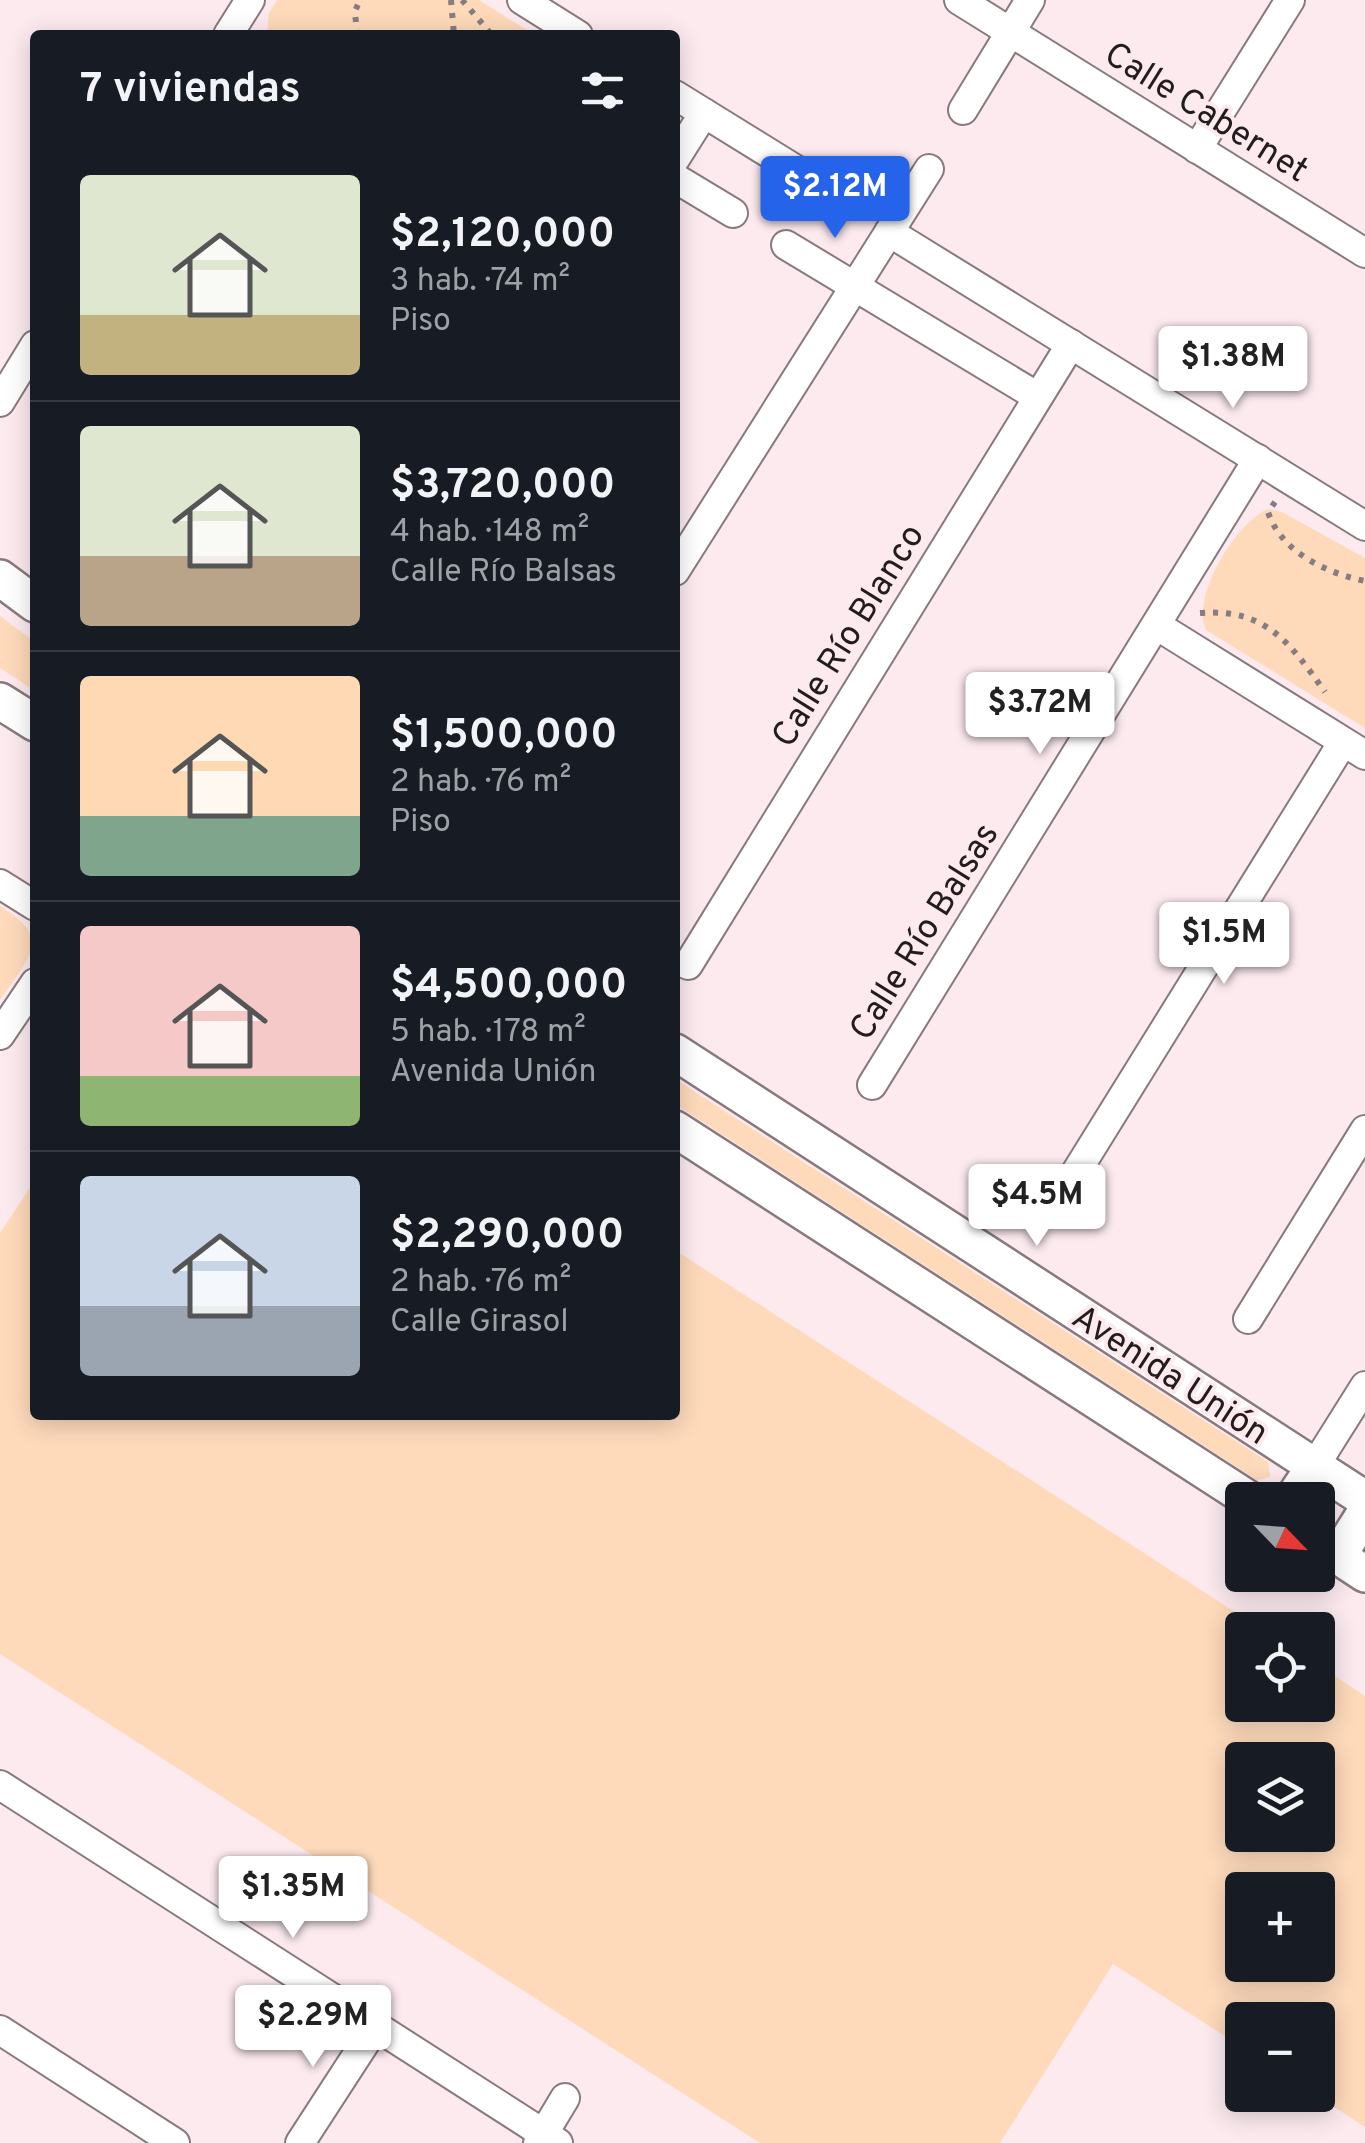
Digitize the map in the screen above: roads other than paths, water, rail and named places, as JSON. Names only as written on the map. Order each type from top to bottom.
[{"type":"street","points":[[231,30],[250,0]]},
{"type":"street","points":[[522,0],[570,30]]},
{"type":"street","name":"Calle Cabernet","points":[[958,0],[1365,253]]},
{"type":"street","points":[[963,110],[1030,0]]},
{"type":"street","points":[[1197,148],[1290,0]]},
{"type":"street","points":[[680,98],[835,194]]},
{"type":"street","points":[[680,151],[704,113]]},
{"type":"street","points":[[680,562],[929,170]]},
{"type":"street","points":[[680,181],[733,213]]},
{"type":"street","points":[[890,232],[1365,526]]},
{"type":"street","points":[[786,244],[1038,398]]},
{"type":"street","name":"Calle Río Blanco","points":[[688,964],[1071,344]]},
{"type":"street","points":[[0,402],[30,354]]},
{"type":"street","name":"Calle Río Balsas","points":[[872,1085],[1258,460]]},
{"type":"street","points":[[0,578],[30,600]]},
{"type":"street","points":[[1057,1203],[1354,749],[1156,625]]},
{"type":"street","points":[[0,701],[30,720]]},
{"type":"street","points":[[0,884],[30,903]]},
{"type":"street","points":[[0,1035],[30,990]]},
{"type":"street","name":"Avenida Unión","points":[[680,1055],[1365,1499]]},
{"type":"street","points":[[1248,1319],[1365,1130]]},
{"type":"street","name":"Avenida Unión","points":[[680,1132],[1225,1484]]},
{"type":"street","points":[[1304,1482],[1365,1386]]},
{"type":"street","points":[[1340,1558],[1365,1513]]},
{"type":"street","points":[[0,1785],[546,2140],[565,2098]]},
{"type":"street","points":[[300,2143],[374,2029]]},
{"type":"street","points":[[0,2030],[174,2143]]}]
